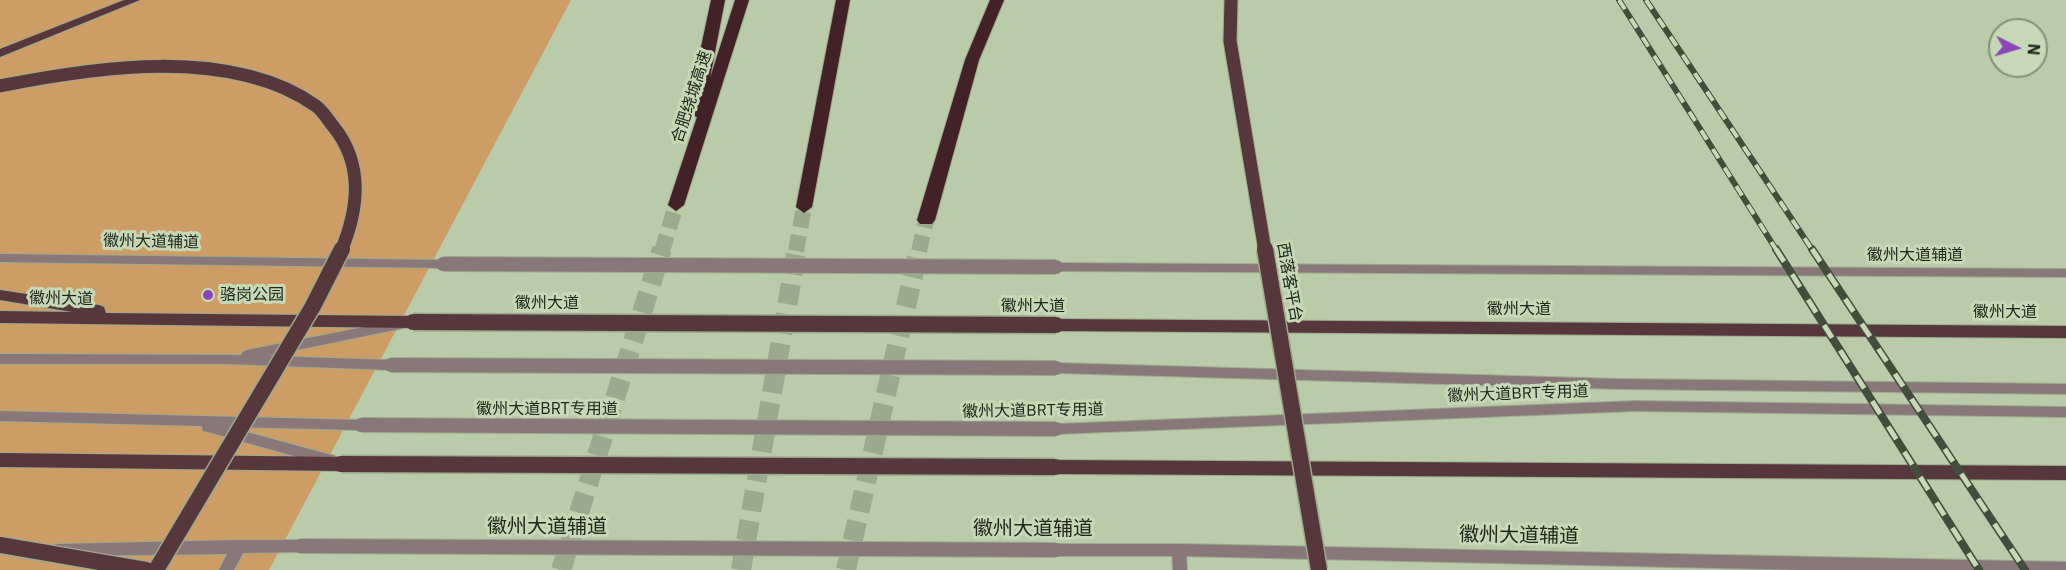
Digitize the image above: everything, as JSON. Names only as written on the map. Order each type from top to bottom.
[{"type":"highway","name":"合肥绕城高速","points":[[718,0],[676,205],[742,0]]},
{"type":"highway","points":[[804,207],[843,0]]},
{"type":"highway","points":[[926,220],[972,60],[997,0]]},
{"type":"main road","points":[[0,53],[134,0]]},
{"type":"main road","name":"西落客平台","points":[[1232,0],[1230,41],[1319,570]]},
{"type":"main road","points":[[0,86],[65,74],[127,68],[181,67],[228,71],[273,83],[309,101],[337,126],[353,157],[357,195],[346,239],[320,291],[156,570]]},
{"type":"main road","points":[[0,295],[152,320]]},
{"type":"main road","name":"徽州大道","points":[[0,317],[413,322],[2066,332]]},
{"type":"main road","points":[[0,460],[341,464],[2066,473]]},
{"type":"main road","points":[[0,545],[146,570]]},
{"type":"street","name":"徽州大道辅道","points":[[0,258],[443,264],[2066,273]]},
{"type":"street","points":[[226,359],[413,322]]},
{"type":"street","name":"徽州大道BRT专用道","points":[[0,359],[226,359],[391,365],[1056,368],[1619,384],[2066,389]]},
{"type":"street","name":"徽州大道BRT专用道","points":[[0,416],[361,425],[1056,429],[1636,406],[2066,412]]},
{"type":"street","points":[[189,422],[341,464]]},
{"type":"street","name":"徽州大道辅道","points":[[0,551],[239,546],[1179,550],[2066,569]]},
{"type":"street","points":[[226,570],[239,546]]},
{"type":"street","points":[[1179,550],[1180,570]]},
{"type":"shaded area","name":"骆岗公园","points":[[0,0],[571,0],[269,570],[0,570]]},
{"type":"tunnel","points":[[662,251],[676,205]]},
{"type":"tunnel","points":[[796,251],[804,207]]},
{"type":"tunnel","points":[[919,251],[926,220]]},
{"type":"tunnel","points":[[561,570],[662,249]]},
{"type":"tunnel","points":[[741,570],[797,249]]},
{"type":"tunnel","points":[[846,570],[919,249]]},
{"type":"railway","points":[[1619,0],[1777,251]]},
{"type":"railway","points":[[1646,0],[1813,251]]},
{"type":"railway","points":[[1776,249],[1979,570]]},
{"type":"railway","points":[[1812,249],[2025,570]]},
{"type":"place","name":"骆岗公园","points":[[208,295]]}]
